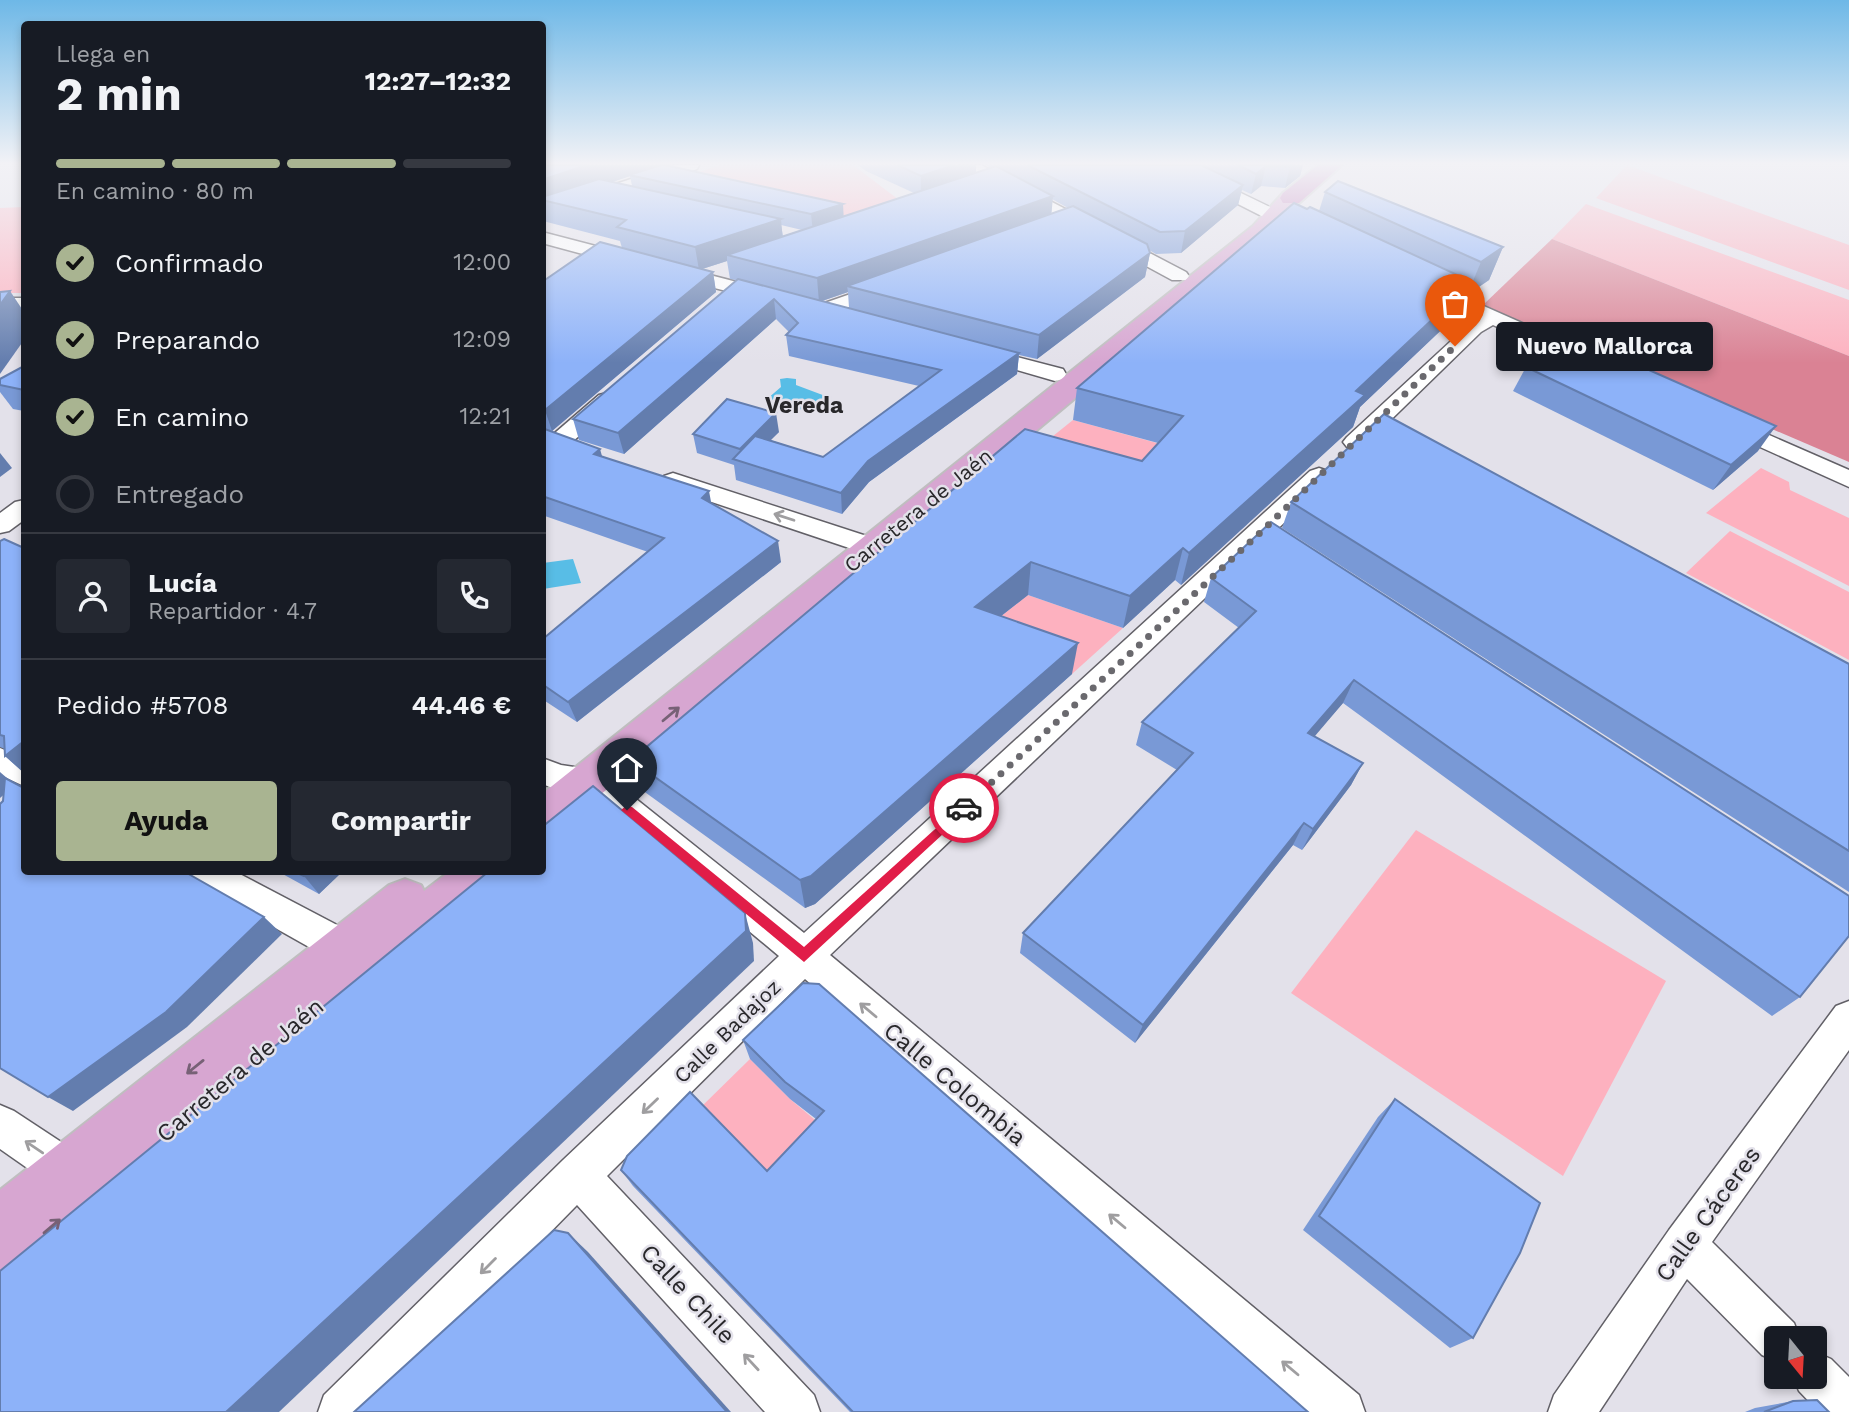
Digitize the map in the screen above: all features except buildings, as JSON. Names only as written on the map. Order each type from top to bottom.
[{"type":"main road","name":"Carretera de Jaén","points":[[861,543],[1055,374],[1179,276],[1244,231]]},
{"type":"main road","name":"Carretera de Jaén","points":[[546,809],[558,779],[861,543],[1249,231]]},
{"type":"main road","name":"Carretera de Jaén","points":[[0,1269],[81,1180],[345,947],[436,875]]},
{"type":"main road","name":"Carretera de Jaén","points":[[0,1225],[81,1180],[476,875]]},
{"type":"street","points":[[1092,231],[1179,276]]},
{"type":"street","points":[[1308,231],[1314,235]]},
{"type":"street","points":[[546,238],[700,279],[733,279],[792,302],[863,321]]},
{"type":"street","points":[[578,267],[600,253]]},
{"type":"street","points":[[1405,277],[1615,373]]},
{"type":"street","points":[[716,306],[733,279]]},
{"type":"street","points":[[823,310],[909,279]]},
{"type":"street","points":[[0,304],[21,304]]},
{"type":"street","name":"Calle Badajoz","points":[[341,1412],[578,1175],[804,956],[1272,536],[1474,328],[1492,317]]},
{"type":"street","points":[[955,346],[1055,374]]},
{"type":"street","points":[[550,441],[621,388]]},
{"type":"street","points":[[1713,418],[1849,479]]},
{"type":"street","points":[[550,441],[583,452]]},
{"type":"street","points":[[649,473],[861,543]]},
{"type":"street","points":[[0,525],[21,510]]},
{"type":"street","points":[[0,525],[21,534]]},
{"type":"street","points":[[0,760],[21,771]]},
{"type":"street","name":"Calle Colombia","points":[[558,779],[804,956],[1342,1412]]},
{"type":"street","points":[[212,875],[345,947]]},
{"type":"street","name":"Calle Cáceres","points":[[1571,1412],[1684,1245],[1849,1019]]},
{"type":"street","points":[[0,1125],[81,1180]]},
{"type":"street","name":"Calle Chile","points":[[578,1175],[797,1412]]},
{"type":"street","points":[[1684,1245],[1765,1326]]},
{"type":"street","points":[[1827,1388],[1849,1410]]},
{"type":"shaded area","points":[[0,231],[21,231],[21,293],[0,293]]},
{"type":"shaded area","points":[[1560,231],[1660,231],[1849,300],[1849,356],[1552,239]]},
{"type":"shaded area","points":[[1686,231],[1810,231],[1849,245],[1849,290]]},
{"type":"shaded area","points":[[1552,239],[1849,356],[1849,462],[1483,305]]},
{"type":"shaded area","points":[[1073,420],[1175,448],[1280,483],[1022,461]]},
{"type":"shaded area","points":[[1761,468],[1789,482],[1790,490],[1849,518],[1849,586],[1706,513]]},
{"type":"shaded area","points":[[1730,531],[1849,592],[1849,660],[1686,573]]},
{"type":"shaded area","points":[[1028,595],[1123,628],[1072,674],[973,638]]},
{"type":"shaded area","points":[[1416,830],[1666,981],[1563,1176],[1291,993]]},
{"type":"shaded area","points":[[750,1059],[790,1099],[827,1130],[802,1214],[699,1109]]},
{"type":"water","points":[[780,379],[796,379],[796,385],[828,397],[811,413],[788,405],[776,406],[768,403],[767,399],[781,387]]},
{"type":"water","points":[[573,559],[581,583],[546,589],[546,563]]},
{"type":"way so far","points":[[964,808],[1263,530],[1455,346]]},
{"type":"place","name":"Nuevo Mallorca","points":[[1455,346]]},
{"type":"district","name":"Vereda","points":[[804,405]]},
{"type":"route","points":[[627,810],[804,956],[964,808]]}]
